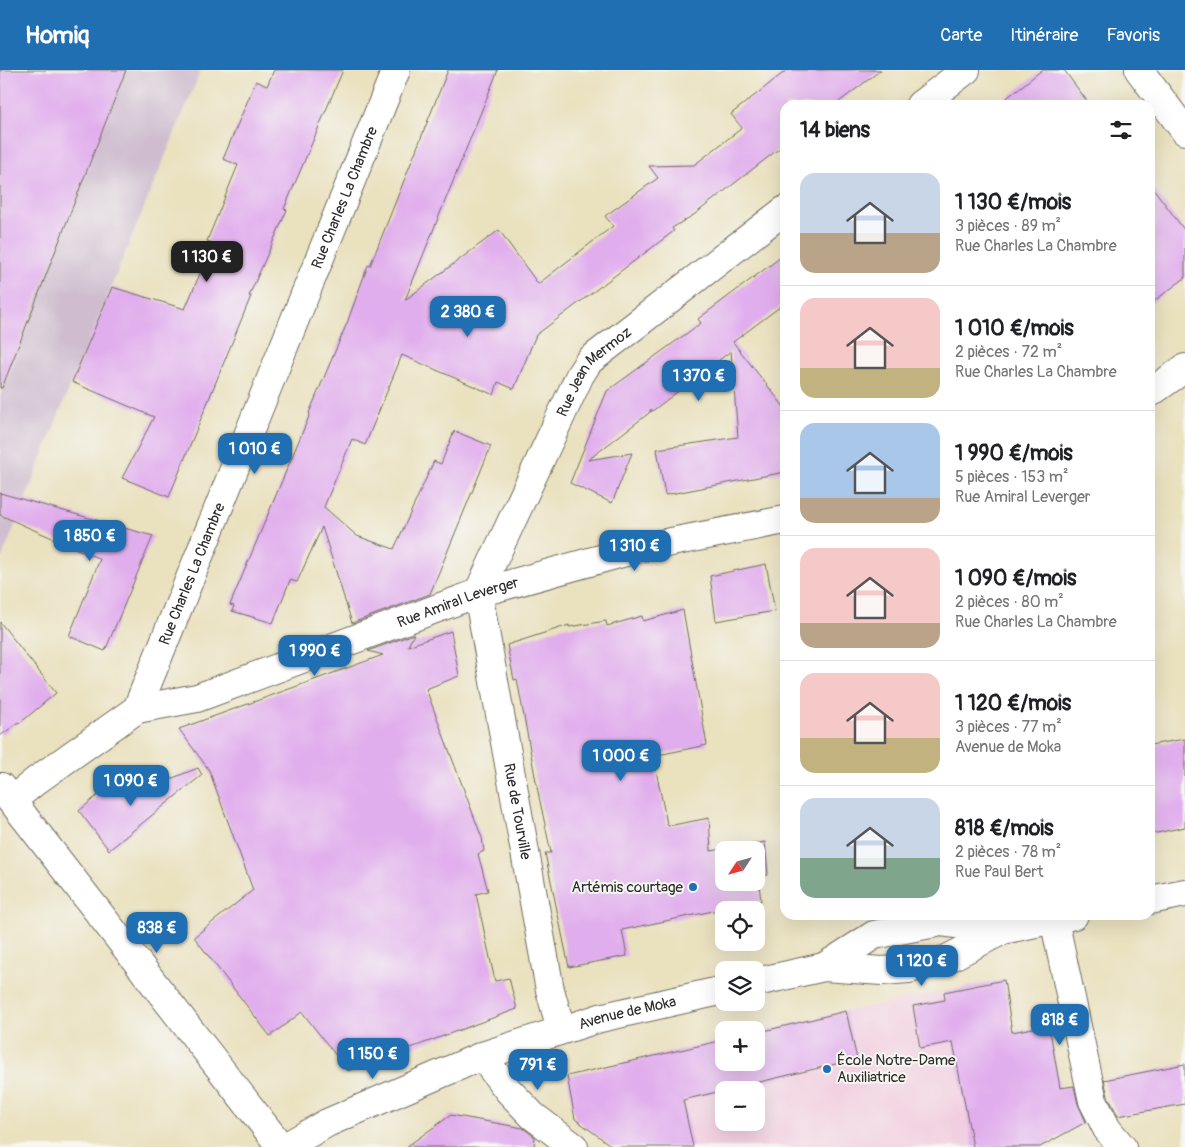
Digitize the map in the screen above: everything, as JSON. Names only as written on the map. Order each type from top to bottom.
[{"type":"street","name":"Rue Charles La Chambre","points":[[137,709],[396,70]]},
{"type":"street","points":[[927,100],[966,70]]},
{"type":"street","points":[[1139,70],[1185,131]]},
{"type":"street","name":"Rue Jean Mermoz","points":[[478,593],[574,388],[589,361],[780,214]]},
{"type":"street","points":[[1155,389],[1185,368]]},
{"type":"street","name":"Rue Amiral Leverger","points":[[137,709],[197,698],[478,593],[640,548],[780,521]]},
{"type":"street","name":"Rue de Tourville","points":[[478,593],[550,990],[561,1029]]},
{"type":"street","points":[[137,709],[25,789],[6,794],[283,1147]]},
{"type":"street","points":[[1155,899],[1185,893]]},
{"type":"street","points":[[765,980],[824,967],[882,971],[909,968],[945,960],[1003,930],[1050,920]]},
{"type":"street","points":[[1064,920],[1093,1101],[1107,1129],[1122,1147]]},
{"type":"street","points":[[824,967],[874,935],[940,922],[1003,930]]},
{"type":"street","name":"Avenue de Moka","points":[[283,1147],[327,1123],[482,1056],[600,1018],[715,992]]},
{"type":"street","points":[[482,1056],[508,1090],[533,1116],[574,1147]]},
{"type":"shaded area","points":[[126,70],[201,70],[77,369],[0,563],[0,396]]},
{"type":"shaded area","name":"École Notre-Dame Auxiliatrice","points":[[1004,980],[1012,1032],[1049,1025],[1068,1132],[1040,1147],[613,1147],[575,1119],[567,1076],[715,1042],[715,1071],[765,1071],[765,1031],[841,1012]]},
{"type":"building","points":[[0,70],[126,70],[2,388],[0,388]]},
{"type":"building","points":[[274,70],[343,70],[284,209],[287,210],[249,296],[251,296],[169,497],[122,478],[154,417],[72,382],[112,287],[185,309],[213,243],[207,241],[238,165],[223,159],[256,81],[267,86]]},
{"type":"building","points":[[448,70],[498,70],[405,300],[499,230],[538,284],[613,226],[605,216],[658,178],[649,166],[694,165],[742,128],[731,114],[787,70],[881,70],[842,100],[780,100],[780,148],[695,214],[672,228],[674,231],[536,335],[514,389],[498,382],[494,395],[402,355],[365,445],[352,439],[324,507],[357,536],[394,549],[434,461],[441,464],[454,431],[491,446],[430,594],[352,623],[322,527],[297,582],[290,580],[273,623],[232,611],[234,606],[230,605],[347,323],[368,265],[370,266]]},
{"type":"building","points":[[1042,70],[1064,70],[1086,100],[1004,100]]},
{"type":"building","points":[[1155,191],[1185,231],[1185,278],[1155,300]]},
{"type":"building","points":[[780,258],[780,307],[733,342],[780,402],[780,473],[665,495],[657,449],[738,437],[731,351],[651,412],[651,409],[649,413],[588,460],[632,453],[612,503],[570,483],[607,391],[701,323],[698,319]]},
{"type":"building","points":[[0,493],[153,536],[105,651],[69,636],[100,559],[0,515]]},
{"type":"building","points":[[766,564],[775,611],[716,621],[710,576]]},
{"type":"building","points":[[683,610],[707,745],[653,756],[667,824],[668,826],[709,818],[711,851],[715,850],[715,891],[760,891],[761,901],[715,901],[715,911],[622,930],[627,956],[569,967],[545,853],[551,853],[517,679],[514,680],[507,645],[569,625],[569,627],[606,621],[607,626],[642,616],[643,621]]},
{"type":"building","points":[[0,622],[56,693],[20,723],[0,736]]},
{"type":"building","points":[[451,631],[459,676],[426,689],[482,838],[484,851],[478,854],[488,891],[476,894],[495,981],[509,978],[517,1009],[348,1071],[302,1012],[270,1036],[194,937],[253,890],[209,770],[179,729],[383,655],[368,651],[414,634],[408,646]]},
{"type":"building","points":[[1185,739],[1185,827],[1155,833],[1155,744]]},
{"type":"building","points":[[198,768],[202,775],[109,850],[79,811],[111,784],[116,790],[126,784],[135,793]]},
{"type":"building","points":[[765,842],[768,875],[765,875]]},
{"type":"building","points":[[1004,980],[1012,1032],[1049,1025],[1060,1088],[1074,1086],[1078,1104],[1086,1122],[1040,1147],[973,1147],[953,1042],[920,1048],[913,1006],[945,1000],[944,992]]},
{"type":"building","points":[[846,1011],[857,1059],[764,1081],[715,1081],[715,1092],[683,1100],[693,1147],[613,1147],[575,1119],[567,1076],[715,1042],[715,1071],[765,1071],[765,1031]]},
{"type":"building","points":[[1185,1064],[1185,1104],[1118,1116],[1108,1096],[1104,1080]]},
{"type":"building","points":[[451,1115],[523,1128],[535,1137],[534,1147],[406,1147]]},
{"type":"place","name":"Artémis courtage","points":[[693,887]]},
{"type":"place","name":"École Notre-Dame Auxiliatrice","points":[[827,1069]]}]
